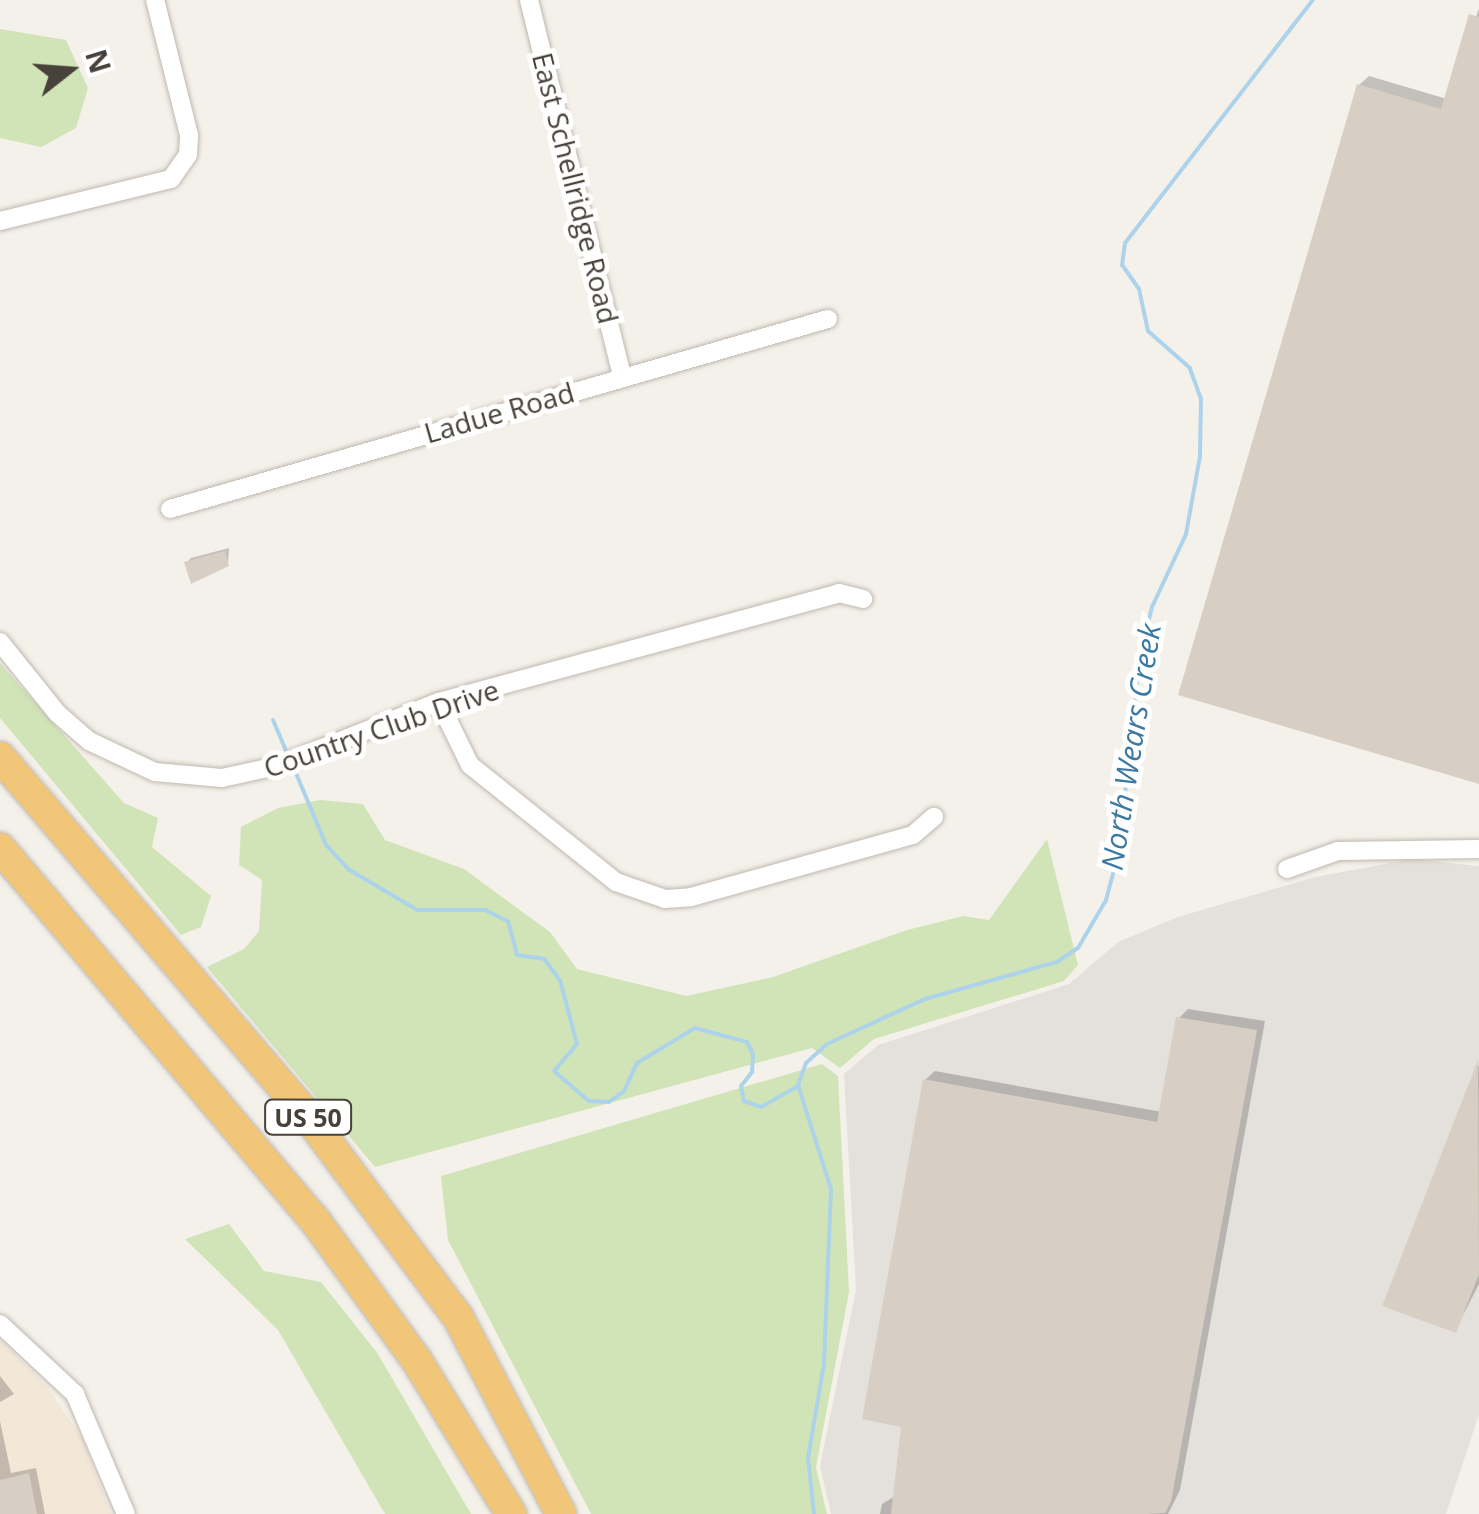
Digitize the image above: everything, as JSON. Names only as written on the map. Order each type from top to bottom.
[{"type":"highway","name":"US 50","points":[[0,758],[303,1110],[458,1317],[562,1514]]},
{"type":"highway","name":"US 50","points":[[0,848],[314,1219],[417,1361],[511,1514]]},
{"type":"street","points":[[0,220],[171,179],[180,167],[189,134],[155,0]]},
{"type":"street","name":"East Schellridge Road","points":[[529,0],[622,376]]},
{"type":"street","name":"Ladue Road","points":[[170,508],[828,319]]},
{"type":"street","name":"Country Club Drive","points":[[0,642],[57,713],[124,761],[190,779],[277,766],[439,702],[839,593],[863,600]]},
{"type":"street","points":[[439,702],[470,765],[616,882],[664,899],[691,898],[913,835],[934,816]]},
{"type":"street","points":[[1288,869],[1338,851],[1479,849]]},
{"type":"street","points":[[0,1324],[74,1394],[126,1514]]},
{"type":"shaded area","points":[[1412,859],[1479,866],[1479,1414],[1446,1514],[831,1514],[820,1466],[856,1290],[844,1074],[878,1045],[1069,984],[1118,942],[1178,917],[1315,877]]},
{"type":"shaded area","points":[[0,1340],[45,1384],[82,1438],[111,1514],[0,1514]]},
{"type":"green space","points":[[0,29],[66,40],[88,88],[76,128],[41,147],[0,138]]},
{"type":"green space","points":[[0,663],[124,803],[158,818],[152,847],[211,896],[201,927],[181,935],[0,718]]},
{"type":"green space","points":[[320,800],[363,804],[385,840],[464,869],[550,932],[577,969],[686,996],[773,977],[907,930],[963,916],[989,920],[1047,839],[1078,965],[1064,981],[874,1039],[840,1068],[812,1048],[375,1167],[207,967],[244,949],[259,931],[262,880],[239,865],[241,827],[278,808]]},
{"type":"green space","points":[[822,1064],[838,1076],[849,1292],[816,1467],[827,1514],[591,1514],[448,1240],[441,1176]]},
{"type":"green space","points":[[229,1224],[264,1271],[321,1282],[378,1354],[471,1514],[385,1514],[278,1330],[185,1239]]},
{"type":"building","points":[[1469,14],[1479,17],[1479,784],[1178,695],[1357,84],[1441,109]]},
{"type":"building","points":[[225,551],[229,566],[191,584],[184,562]]},
{"type":"building","points":[[1176,1017],[1257,1030],[1171,1502],[1165,1513],[891,1514],[901,1427],[862,1419],[923,1079],[1157,1122]]},
{"type":"building","points":[[1478,1060],[1479,1274],[1456,1333],[1382,1306]]},
{"type":"building","points":[[29,1473],[37,1514],[0,1514],[0,1480]]},
{"type":"waterway","name":"North Wears Creek","points":[[814,1514],[808,1458],[824,1363],[831,1189],[798,1085],[806,1063],[827,1044],[925,999],[1057,962],[1078,948],[1106,900],[1119,851],[1139,660],[1152,607],[1186,534],[1200,456],[1201,399],[1190,368],[1148,331],[1139,289],[1122,265],[1125,243],[1313,0]]},
{"type":"waterway","points":[[273,720],[287,753]]},
{"type":"waterway","points":[[293,766],[326,845],[348,869],[417,910],[485,910],[508,921],[517,955],[544,959],[560,980],[577,1044],[554,1071],[589,1101],[609,1102],[624,1091],[637,1063],[695,1028],[747,1042],[753,1054],[752,1072],[741,1086],[744,1101],[761,1107],[798,1086]]}]
